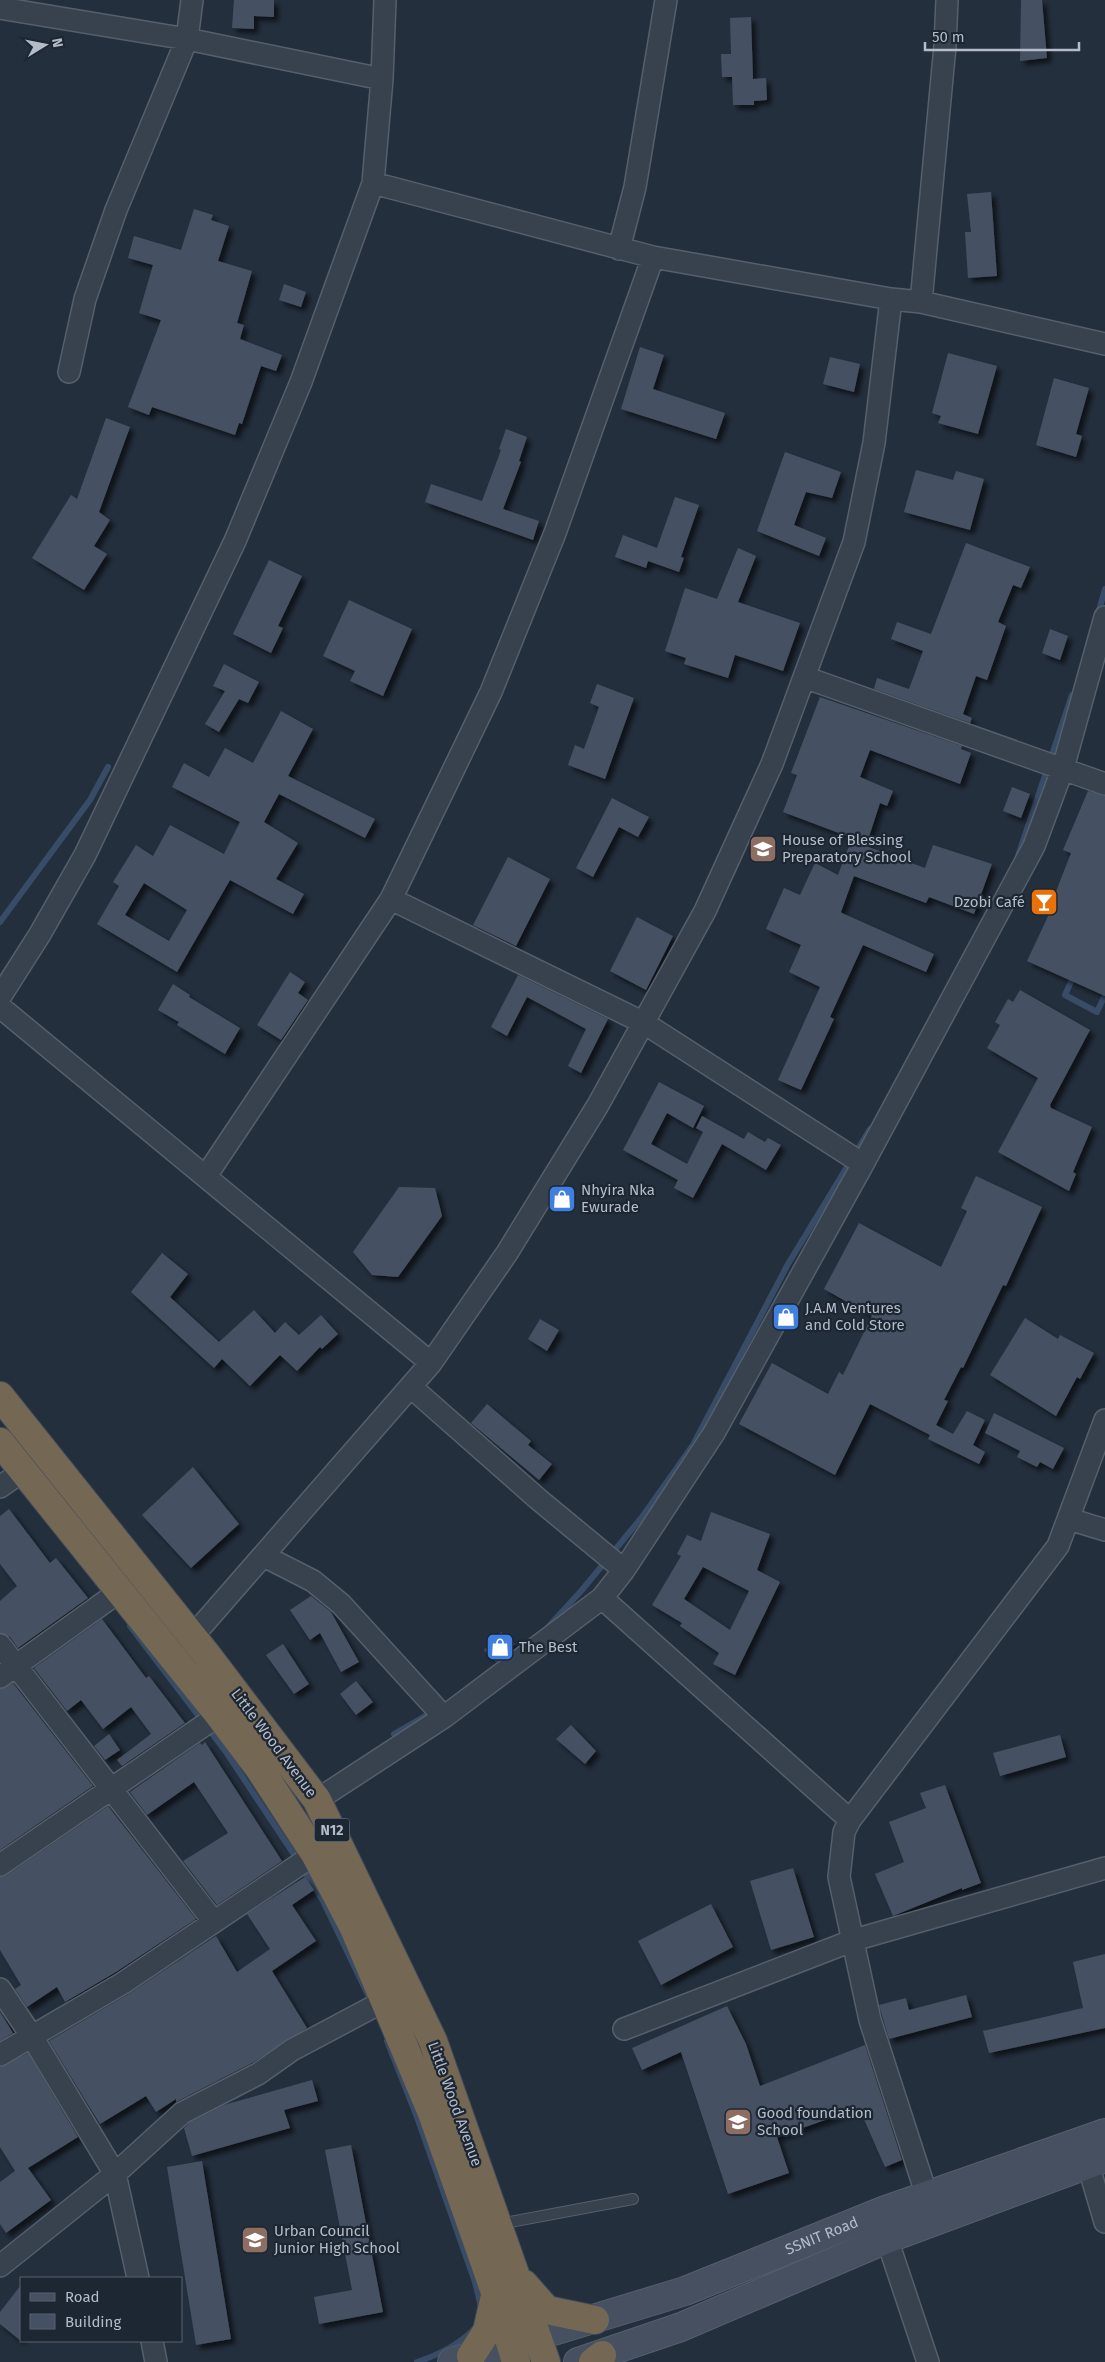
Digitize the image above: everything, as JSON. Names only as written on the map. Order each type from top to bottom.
[{"type":"highway","name":"Little Wood Avenue","points":[[0,1396],[192,1638],[317,1800],[433,2041],[538,2336]]},
{"type":"highway","name":"Little Wood Avenue","points":[[0,1442],[218,1715],[264,1776],[315,1854],[354,1928],[386,2000],[432,2113],[495,2292],[513,2353]]},
{"type":"highway","points":[[516,2273],[547,2310],[595,2320]]},
{"type":"highway","points":[[462,2359],[487,2331],[495,2292]]},
{"type":"highway","name":"N12","points":[[538,2336],[546,2362]]},
{"type":"street","points":[[69,372],[85,299],[110,228],[187,39],[192,0]]},
{"type":"street","points":[[0,997],[40,934],[85,855],[235,542],[301,382],[373,183],[382,79],[385,0]]},
{"type":"street","points":[[619,249],[636,187],[666,0]]},
{"type":"street","points":[[922,302],[946,46],[947,0]]},
{"type":"street","points":[[0,8],[187,39],[382,79]]},
{"type":"street","points":[[373,183],[619,249],[891,299],[922,302],[1105,344]]},
{"type":"street","points":[[206,1176],[391,899],[491,692],[555,533],[653,256]]},
{"type":"street","points":[[192,1638],[431,1363],[507,1253],[598,1105],[713,894],[772,764],[854,542],[874,443],[891,299]]},
{"type":"street","points":[[317,1800],[444,1717],[602,1598],[624,1570],[714,1434],[863,1164],[1034,846],[1063,768],[1105,617]]},
{"type":"street","points":[[804,677],[1105,784]]},
{"type":"street","points":[[391,899],[644,1023],[863,1164]]},
{"type":"street","points":[[0,1008],[431,1363]]},
{"type":"street","points":[[411,1387],[538,1499],[624,1570]]},
{"type":"street","points":[[927,2196],[870,2020],[839,1877],[844,1832],[850,1820],[1058,1546],[1070,1519],[1105,1420]]},
{"type":"street","points":[[0,1487],[23,1471]]},
{"type":"street","points":[[1070,1519],[1105,1530]]},
{"type":"street","points":[[264,1556],[313,1581],[341,1604],[444,1717]]},
{"type":"street","points":[[8,1672],[120,1591]]},
{"type":"street","points":[[602,1598],[850,1820]]},
{"type":"street","points":[[0,1645],[8,1672],[112,1789],[214,1922]]},
{"type":"street","points":[[0,1864],[218,1715]]},
{"type":"street","points":[[0,2055],[31,2035],[123,1983],[315,1854]]},
{"type":"street","points":[[624,2029],[854,1940],[1105,1868]]},
{"type":"street","points":[[0,1989],[31,2035],[115,2174],[138,2277]]},
{"type":"street","points":[[0,2266],[115,2174],[182,2113],[258,2074],[292,2050],[386,2000]]},
{"type":"street","name":"SSNIT Road","points":[[462,2359],[513,2353],[538,2336],[685,2291],[848,2225],[1105,2133]]},
{"type":"street","points":[[1097,2161],[1105,2222]]},
{"type":"street","name":"SSNIT Road","points":[[591,2360],[681,2327],[887,2239],[1097,2161]]},
{"type":"street","points":[[887,2239],[928,2362]]},
{"type":"street","points":[[152,2342],[156,2362]]},
{"type":"lane","points":[[498,2224],[633,2199]]},
{"type":"building","points":[[234,0],[274,0],[274,17],[254,16],[254,29],[232,28]]},
{"type":"building","points":[[1021,0],[1042,0],[1047,58],[1020,61]]},
{"type":"building","points":[[751,17],[753,79],[766,78],[767,100],[754,101],[754,105],[733,105],[732,77],[722,77],[721,54],[731,54],[730,18]]},
{"type":"building","points":[[991,192],[997,276],[968,278],[965,232],[971,232],[967,194]]},
{"type":"building","points":[[194,209],[213,215],[211,220],[229,226],[218,261],[252,271],[237,323],[244,325],[240,339],[282,355],[276,371],[261,366],[242,424],[239,423],[235,435],[152,407],[149,415],[128,407],[161,320],[139,313],[153,265],[128,258],[134,236],[181,250]]},
{"type":"building","points":[[284,284],[306,292],[301,307],[279,300]]},
{"type":"building","points":[[640,347],[664,355],[653,389],[725,413],[716,439],[621,409]]},
{"type":"building","points":[[948,353],[997,366],[978,434],[938,423],[941,416],[932,413]]},
{"type":"building","points":[[830,357],[860,364],[854,392],[823,384]]},
{"type":"building","points":[[1054,378],[1089,388],[1076,434],[1082,436],[1076,457],[1036,445]]},
{"type":"building","points":[[106,418],[130,427],[99,512],[110,520],[94,546],[107,554],[84,590],[32,558],[71,495],[77,499]]},
{"type":"building","points":[[506,429],[527,437],[519,461],[521,462],[503,509],[539,521],[533,540],[425,502],[431,484],[482,501],[501,450],[499,449]]},
{"type":"building","points":[[785,452],[841,472],[832,498],[806,492],[794,525],[826,538],[819,556],[757,531]]},
{"type":"building","points":[[916,470],[953,480],[956,471],[984,479],[970,530],[904,512]]},
{"type":"building","points":[[675,497],[699,505],[681,557],[684,558],[679,572],[648,561],[646,568],[615,557],[623,535],[657,548]]},
{"type":"building","points":[[966,543],[1030,567],[1021,588],[1013,585],[998,622],[1006,626],[987,680],[976,676],[963,714],[972,718],[970,723],[874,689],[877,678],[909,689],[923,651],[891,639],[897,622],[931,634]]},
{"type":"building","points":[[738,548],[756,556],[738,602],[800,623],[783,671],[735,655],[728,678],[684,664],[686,658],[665,651],[685,588],[717,599]]},
{"type":"building","points":[[269,560],[302,576],[278,626],[283,628],[271,653],[233,634]]},
{"type":"building","points":[[349,600],[412,629],[383,696],[350,681],[355,671],[323,656]]},
{"type":"building","points":[[1050,629],[1068,636],[1060,660],[1042,653]]},
{"type":"building","points":[[224,664],[259,682],[248,703],[239,699],[219,732],[205,724],[225,691],[213,686]]},
{"type":"building","points":[[597,684],[634,698],[605,779],[568,765],[575,745],[584,749],[599,707],[590,703]]},
{"type":"building","points":[[820,697],[962,746],[961,749],[971,753],[960,784],[870,750],[860,777],[893,791],[887,806],[880,803],[866,846],[925,868],[933,845],[992,864],[974,914],[929,897],[926,903],[854,876],[842,913],[934,954],[926,972],[863,945],[830,1017],[834,1019],[801,1090],[778,1080],[820,987],[789,972],[801,945],[766,929],[784,888],[800,895],[815,863],[838,875],[852,838],[783,812],[797,775],[791,773]]},
{"type":"building","points":[[281,711],[313,729],[288,776],[375,819],[365,838],[279,794],[264,822],[298,843],[276,879],[304,894],[293,914],[230,880],[177,972],[97,924],[119,886],[113,882],[136,845],[153,856],[170,825],[224,854],[240,822],[172,787],[184,763],[209,777],[225,748],[253,763]],"holes":[[[144,883],[187,910],[169,941],[125,915]]]},
{"type":"building","points":[[1012,787],[1030,794],[1021,818],[1003,811]]},
{"type":"building","points":[[1088,791],[1105,796],[1105,996],[1027,961],[1050,912],[1048,912],[1071,853],[1063,850]]},
{"type":"building","points":[[612,798],[649,817],[638,837],[619,827],[593,877],[576,868]]},
{"type":"building","points":[[508,857],[550,879],[516,946],[473,925]]},
{"type":"building","points":[[637,917],[673,936],[646,990],[610,971]]},
{"type":"building","points":[[290,972],[305,982],[298,993],[308,1000],[281,1040],[257,1025]]},
{"type":"building","points":[[518,975],[608,1019],[581,1073],[568,1066],[586,1029],[527,997],[507,1036],[491,1027]]},
{"type":"building","points":[[173,984],[190,995],[189,997],[240,1028],[225,1054],[177,1025],[179,1022],[158,1010]]},
{"type":"building","points":[[1020,990],[1090,1030],[1050,1105],[1051,1108],[1092,1127],[1073,1172],[1076,1174],[1069,1191],[998,1152],[1038,1078],[987,1048],[1000,1025],[995,1022],[1008,999],[1013,1002]]},
{"type":"building","points":[[659,1082],[704,1106],[693,1128],[667,1113],[651,1144],[687,1164],[703,1132],[696,1128],[702,1116],[744,1139],[748,1132],[765,1142],[768,1138],[781,1145],[766,1170],[722,1144],[693,1198],[674,1188],[678,1180],[623,1150]]},
{"type":"building","points":[[976,1176],[1042,1207],[1006,1286],[1003,1285],[963,1368],[961,1367],[944,1400],[948,1401],[936,1425],[953,1434],[967,1411],[985,1420],[973,1445],[985,1452],[979,1464],[928,1439],[930,1435],[870,1404],[835,1475],[739,1424],[772,1363],[828,1394],[839,1372],[843,1375],[872,1316],[824,1289],[859,1223],[941,1267],[967,1211],[961,1208]]},
{"type":"building","points":[[399,1187],[435,1188],[442,1216],[398,1277],[372,1275],[353,1252]]},
{"type":"building","points":[[162,1253],[188,1274],[170,1297],[219,1342],[254,1310],[275,1333],[285,1322],[299,1335],[321,1315],[338,1334],[322,1349],[320,1347],[297,1371],[280,1355],[250,1386],[222,1359],[214,1368],[131,1292]]},
{"type":"building","points":[[1025,1318],[1058,1339],[1060,1335],[1094,1353],[1080,1379],[1077,1377],[1056,1416],[990,1375]]},
{"type":"building","points":[[540,1319],[559,1330],[547,1351],[528,1339]]},
{"type":"building","points":[[487,1404],[531,1441],[528,1445],[552,1464],[539,1480],[471,1423]]},
{"type":"building","points":[[994,1413],[1064,1448],[1053,1469],[1040,1462],[1037,1467],[1017,1457],[1020,1451],[985,1433]]},
{"type":"building","points":[[193,1467],[239,1524],[191,1568],[142,1515]]},
{"type":"building","points":[[9,1509],[50,1563],[56,1558],[88,1598],[18,1648],[10,1637],[0,1633],[0,1601],[17,1586],[0,1564],[0,1516]]},
{"type":"building","points":[[711,1512],[770,1534],[757,1570],[780,1582],[735,1675],[713,1664],[719,1653],[680,1626],[682,1623],[652,1605],[681,1556],[677,1554],[687,1535],[701,1541]],"holes":[[[703,1567],[749,1591],[730,1630],[684,1599]]]},
{"type":"building","points":[[311,1596],[331,1612],[359,1662],[341,1672],[320,1633],[310,1640],[290,1610]]},
{"type":"building","points":[[102,1619],[146,1678],[149,1676],[185,1723],[122,1766],[117,1760],[151,1734],[131,1707],[103,1729],[81,1700],[67,1711],[34,1668]]},
{"type":"building","name":"The Best","points":[[501,1632],[515,1644],[496,1662],[484,1650]]},
{"type":"building","points":[[283,1644],[309,1684],[294,1694],[266,1655]]},
{"type":"building","points":[[356,1681],[373,1702],[356,1715],[340,1694]]},
{"type":"building","points":[[13,1683],[93,1786],[0,1850],[0,1689]]},
{"type":"building","points":[[571,1725],[596,1751],[585,1764],[556,1739]]},
{"type":"building","points":[[109,1734],[120,1750],[105,1760],[94,1746]]},
{"type":"building","points":[[1060,1735],[1066,1757],[1000,1776],[993,1753]]},
{"type":"building","points":[[205,1742],[282,1861],[217,1905],[183,1861],[228,1833],[194,1782],[147,1815],[130,1792],[200,1743],[202,1745]]},
{"type":"building","points":[[945,1785],[981,1883],[962,1890],[962,1888],[893,1916],[875,1874],[904,1862],[889,1822],[926,1808],[920,1793]]},
{"type":"building","points":[[108,1806],[196,1919],[116,1972],[65,2002],[57,1987],[27,2007],[15,1989],[21,1985],[0,1950],[0,1877],[7,1875]]},
{"type":"building","points":[[793,1868],[814,1937],[771,1950],[750,1881]]},
{"type":"building","points":[[305,1877],[314,1890],[292,1905],[316,1941],[272,1971],[307,2028],[252,2063],[176,2102],[176,2099],[156,2112],[146,2096],[100,2124],[49,2041],[130,1993],[216,1936],[237,1972],[270,1949],[247,1914]]},
{"type":"building","points":[[711,1904],[733,1947],[661,1985],[638,1941]]},
{"type":"building","points":[[1105,1954],[1105,2028],[989,2053],[983,2031],[1083,2008],[1073,1962]]},
{"type":"building","points":[[966,1995],[972,2017],[889,2039],[879,2005],[906,1998],[909,2010]]},
{"type":"building","points":[[727,2006],[746,2044],[760,2086],[865,2045],[902,2160],[885,2167],[859,2108],[777,2137],[789,2173],[728,2194],[681,2052],[642,2070],[632,2048]]},
{"type":"building","points":[[0,2012],[13,2033],[0,2041]]},
{"type":"building","points":[[28,2053],[78,2137],[28,2168],[51,2200],[6,2233],[0,2224],[0,2182],[15,2171],[0,2147],[0,2067]]},
{"type":"building","points":[[312,2080],[318,2101],[284,2110],[290,2128],[192,2156],[184,2128],[189,2123],[224,2105]]},
{"type":"building","points":[[351,2145],[383,2312],[319,2324],[314,2297],[352,2290],[325,2150]]},
{"type":"building","points":[[202,2161],[231,2339],[196,2345],[167,2167]]},
{"type":"building","points":[[20,2286],[20,2340],[0,2324],[0,2312]]},
{"type":"waterway","points":[[1098,614],[1105,589]]},
{"type":"waterway","points":[[1018,856],[1072,695]]},
{"type":"waterway","points":[[0,922],[90,800],[108,767]]},
{"type":"waterway","points":[[1075,973],[1065,995],[1097,1012],[1105,995]]},
{"type":"waterway","points":[[548,1627],[582,1590],[642,1517],[693,1445],[788,1264],[870,1129]]},
{"type":"waterway","points":[[130,1626],[226,1752],[295,1856],[323,1901],[369,1997]]},
{"type":"waterway","points":[[394,1734],[434,1711]]},
{"type":"waterway","points":[[387,2041],[417,2117],[475,2282],[481,2307]]},
{"type":"waterway","points":[[417,2362],[447,2349],[473,2330]]},
{"type":"place","name":"House of Blessing Preparatory School","points":[[763,849]]},
{"type":"place","name":"Dzobi Café","points":[[1044,902]]},
{"type":"place","name":"Nhyira Nka Ewurade","points":[[562,1199]]},
{"type":"place","name":"J.A.M Ventures and Cold Store","points":[[786,1317]]},
{"type":"place","name":"The Best","points":[[500,1647]]},
{"type":"place","name":"Good foundation School","points":[[738,2122]]},
{"type":"place","name":"Urban Council Junior High School","points":[[255,2240]]}]
